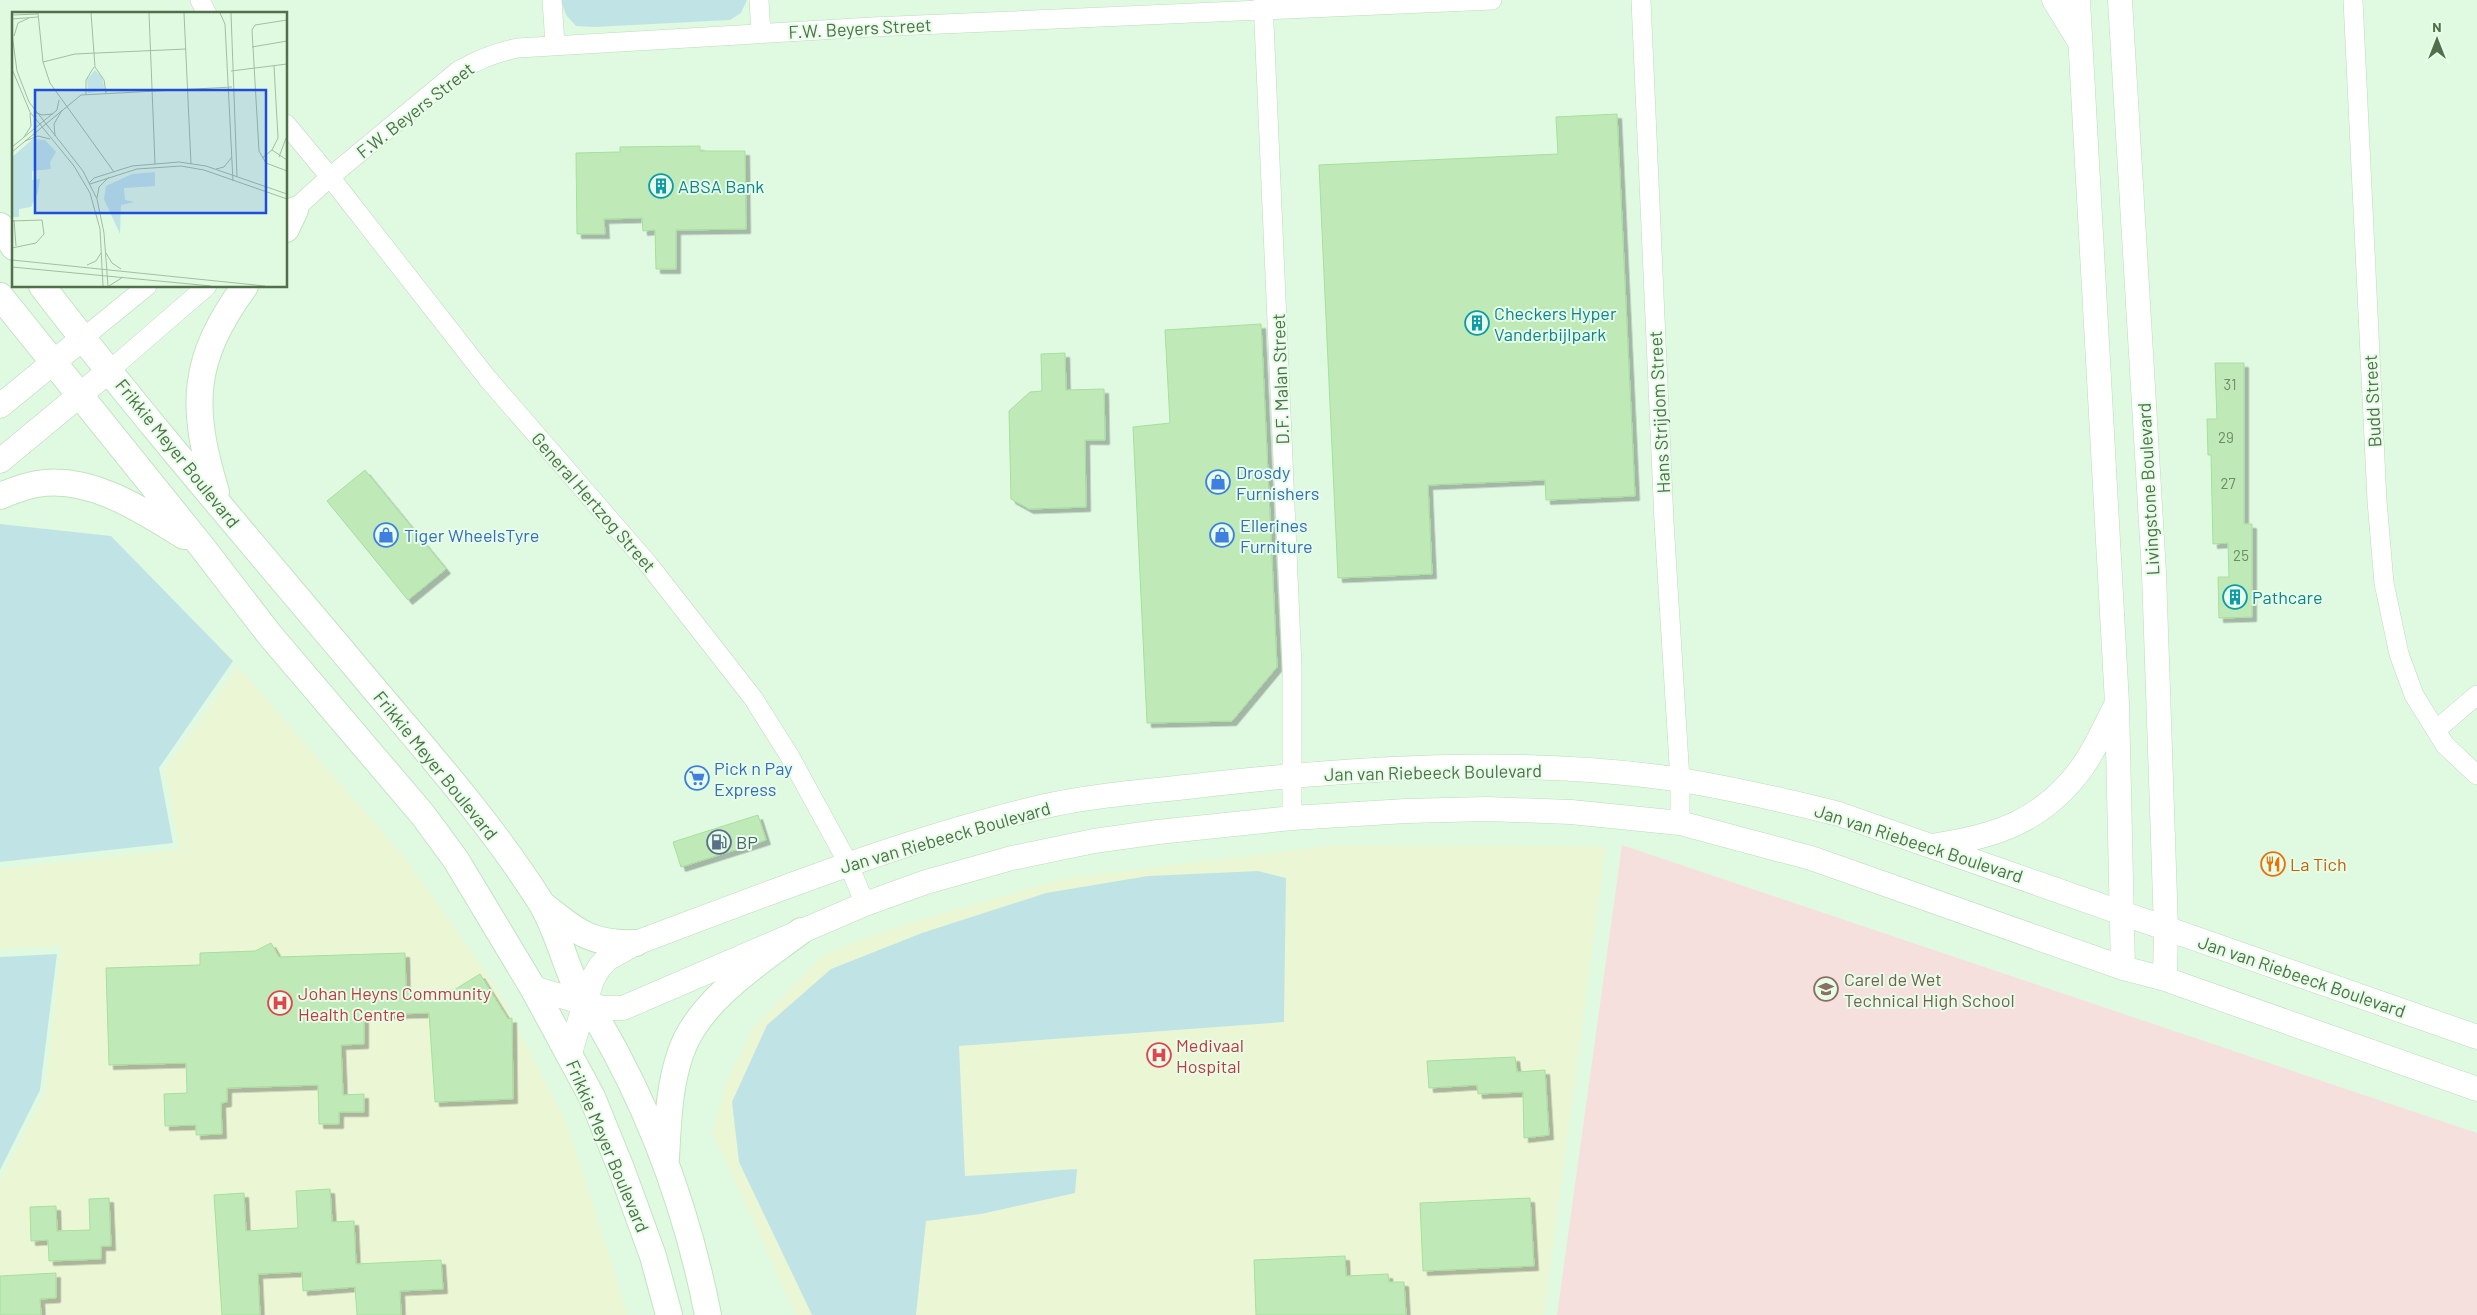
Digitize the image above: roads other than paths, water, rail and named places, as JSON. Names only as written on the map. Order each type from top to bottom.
[{"type":"main road","points":[[0,225],[12,233]]},
{"type":"main road","points":[[0,225],[12,244]]},
{"type":"main road","name":"Frikkie Meyer Boulevard","points":[[44,288],[82,338],[219,504],[434,758],[480,816],[542,904],[584,1003],[603,1030],[636,1096],[666,1163],[688,1227],[708,1315]]},
{"type":"main road","points":[[219,504],[204,454],[199,415],[199,389],[204,360],[215,333],[244,288]]},
{"type":"main road","name":"Frikkie Meyer Boulevard","points":[[0,296],[202,547],[269,634],[423,816],[483,902],[570,1053],[592,1097],[622,1171],[653,1256],[669,1315]]},
{"type":"main road","points":[[0,496],[38,484],[62,484],[90,488],[118,498],[202,547]]},
{"type":"main road","points":[[542,904],[568,925],[602,942],[636,943]]},
{"type":"main road","points":[[666,1163],[672,1085],[681,1051],[689,1034],[706,1011],[726,990],[801,931]]},
{"type":"street","points":[[200,0],[206,12]]},
{"type":"street","points":[[552,0],[555,44]]},
{"type":"street","points":[[759,0],[761,34]]},
{"type":"street","name":"F.W. Beyers Street","points":[[289,219],[330,177],[467,66],[500,51],[555,44],[1263,6],[1492,0]]},
{"type":"street","name":"Hans Strijdom Street","points":[[1640,0],[1665,531],[1680,780],[1680,823]]},
{"type":"street","points":[[2054,0],[2081,45]]},
{"type":"street","points":[[2078,0],[2117,703],[2123,968]]},
{"type":"street","name":"Livingstone Boulevard","points":[[2120,0],[2154,573],[2166,928],[2165,979]]},
{"type":"street","name":"Budd Street","points":[[2353,0],[2377,501],[2384,583],[2399,654],[2414,695],[2445,745],[2477,775]]},
{"type":"street","name":"D.F. Malan Street","points":[[1263,6],[1292,667],[1292,818]]},
{"type":"street","name":"General Hertzog Street","points":[[288,126],[330,177],[488,379],[649,565],[753,698],[789,755],[848,863],[864,904]]},
{"type":"street","points":[[0,406],[144,288]]},
{"type":"street","points":[[0,461],[110,370],[204,288]]},
{"type":"street","points":[[2436,730],[2477,694]]},
{"type":"street","points":[[1932,845],[1974,840],[1999,832],[2027,819],[2058,796],[2082,768],[2117,703]]},
{"type":"street","name":"Jan van Riebeeck Boulevard","points":[[570,1053],[592,980],[607,959],[636,943],[848,863],[956,830],[1045,806],[1109,796],[1292,775],[1471,767],[1610,773],[1680,780],[1762,796],[1839,814],[2477,1037]]},
{"type":"street","points":[[533,988],[584,1003],[614,1009],[637,1003],[864,904],[926,882],[1012,858],[1094,841],[1292,818],[1406,810],[1487,809],[1570,812],[1680,823],[1744,838],[1811,858],[2123,968],[2165,979],[2477,1089]]},
{"type":"place","name":"ABSA Bank","points":[[661,186]]},
{"type":"place","name":"Checkers Hyper Vanderbijlpark","points":[[1477,323]]},
{"type":"place","name":"Drosdy Furnishers","points":[[1218,482]]},
{"type":"place","name":"Tiger WheelsTyre","points":[[386,535]]},
{"type":"place","name":"Ellerines Furniture","points":[[1222,535]]},
{"type":"place","name":"Pathcare","points":[[2235,597]]},
{"type":"place","name":"Pick n Pay Express","points":[[697,778]]},
{"type":"place","name":"BP","points":[[719,842]]},
{"type":"place","name":"La Tich","points":[[2273,864]]},
{"type":"place","name":"Carel de Wet Technical High School","points":[[1826,989]]},
{"type":"place","name":"Johan Heyns Community Health Centre","points":[[280,1003]]},
{"type":"place","name":"Medivaal Hospital","points":[[1159,1055]]}]
